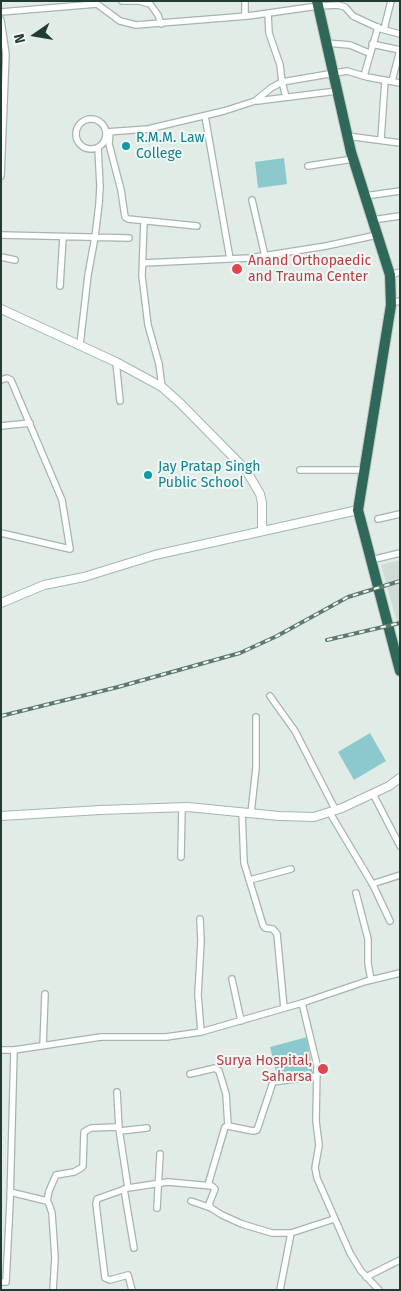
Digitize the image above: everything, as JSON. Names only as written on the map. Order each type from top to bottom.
[{"type":"highway","points":[[317,4],[353,159],[377,235],[395,274],[396,302],[358,510],[400,671]]},
{"type":"main road","points":[[1,309],[116,362],[162,387],[246,470],[260,494],[262,530]]},
{"type":"main road","points":[[1,602],[44,585],[84,577],[156,555],[358,510]]},
{"type":"main road","points":[[1,816],[182,807],[314,817],[333,812],[373,794],[400,778]]},
{"type":"street","points":[[122,1],[150,4],[158,15],[161,24]]},
{"type":"street","points":[[245,1],[245,16]]},
{"type":"street","points":[[364,76],[372,44],[381,28],[391,1]]},
{"type":"street","points":[[1,12],[97,4],[115,18],[127,24],[136,25],[268,14],[317,4],[345,7],[354,16],[400,34]]},
{"type":"street","points":[[268,14],[271,40],[280,64],[286,97]]},
{"type":"street","points":[[1,20],[5,41],[1,176]]},
{"type":"street","points":[[326,43],[350,45],[369,53]]},
{"type":"street","points":[[372,44],[400,50],[392,81]]},
{"type":"street","points":[[255,101],[282,82],[347,71],[400,83]]},
{"type":"street","points":[[381,139],[384,80]]},
{"type":"street","points":[[108,132],[148,129],[236,108],[255,101],[337,91]]},
{"type":"street","points":[[205,116],[230,259]]},
{"type":"street","points":[[108,132],[104,143],[98,148],[91,150],[81,146],[76,137],[78,127],[86,120],[95,120],[103,124],[108,132],[125,217],[128,219],[197,226]]},
{"type":"street","points":[[347,136],[400,143]]},
{"type":"street","points":[[80,345],[100,186],[98,148]]},
{"type":"street","points":[[308,166],[353,159]]},
{"type":"street","points":[[365,196],[400,191]]},
{"type":"street","points":[[252,200],[265,256]]},
{"type":"street","points":[[372,220],[400,216]]},
{"type":"street","points":[[144,221],[142,276],[148,325],[159,364],[162,387]]},
{"type":"street","points":[[1,235],[129,238]]},
{"type":"street","points":[[143,263],[265,256],[377,235]]},
{"type":"street","points":[[60,286],[63,237]]},
{"type":"street","points":[[1,258],[15,260]]},
{"type":"street","points":[[116,362],[120,401]]},
{"type":"street","points":[[1,380],[8,378],[11,380],[62,500],[70,549],[1,533]]},
{"type":"street","points":[[1,426],[30,423]]},
{"type":"street","points":[[300,470],[364,470]]},
{"type":"street","points":[[378,519],[400,514]]},
{"type":"street","points":[[371,560],[400,553]]},
{"type":"street","points":[[270,696],[296,731],[333,812],[372,884],[390,922]]},
{"type":"street","points":[[251,813],[256,768],[256,717]]},
{"type":"street","points":[[373,794],[400,846]]},
{"type":"street","points":[[181,857],[182,807]]},
{"type":"street","points":[[242,812],[243,854],[263,926],[274,929],[277,934],[284,1008]]},
{"type":"street","points":[[250,880],[291,869]]},
{"type":"street","points":[[372,884],[400,875]]},
{"type":"street","points":[[356,893],[368,939],[368,963],[371,980]]},
{"type":"street","points":[[200,919],[201,941],[198,995],[201,1032]]},
{"type":"street","points":[[1,1050],[14,1050],[101,1037],[166,1037],[201,1032],[302,1003],[371,980],[400,973]]},
{"type":"street","points":[[232,979],[241,1021]]},
{"type":"street","points":[[43,1046],[45,994]]},
{"type":"street","points":[[302,1003],[310,1033],[317,1076],[316,1121],[318,1146],[315,1172],[350,1254],[366,1277],[379,1290]]},
{"type":"street","points":[[1,1282],[6,1282],[14,1050]]},
{"type":"street","points":[[190,1074],[215,1068],[219,1071],[226,1094],[228,1126]]},
{"type":"street","points":[[228,1126],[253,1131],[258,1130],[273,1082],[317,1076]]},
{"type":"street","points":[[117,1092],[119,1130],[134,1248]]},
{"type":"street","points":[[208,1185],[224,1129],[228,1126]]},
{"type":"street","points":[[53,1290],[54,1249],[52,1214],[47,1201],[49,1190],[56,1175],[74,1172],[83,1166],[83,1136],[86,1129],[116,1127],[119,1130],[148,1128]]},
{"type":"street","points":[[157,1208],[160,1154]]},
{"type":"street","points":[[132,1290],[128,1275],[110,1280],[106,1278],[96,1204],[97,1199],[126,1188],[168,1182],[208,1185],[214,1186],[215,1189],[209,1204],[211,1208]]},
{"type":"street","points":[[10,1192],[47,1201]]},
{"type":"street","points":[[190,1201],[211,1208],[222,1215],[257,1230],[272,1233],[290,1233],[334,1219]]},
{"type":"street","points":[[280,1290],[290,1233]]},
{"type":"street","points":[[366,1277],[400,1260]]},
{"type":"shaded area","points":[[400,560],[400,632],[381,565]]},
{"type":"water","points":[[284,158],[287,184],[258,188],[255,162]]},
{"type":"water","points":[[370,733],[386,761],[354,780],[338,752]]},
{"type":"water","points":[[307,1037],[313,1076],[278,1080],[270,1047]]},
{"type":"railway","points":[[1,716],[118,687],[240,653],[277,636],[348,597],[400,581]]},
{"type":"railway","points":[[327,640],[400,623]]},
{"type":"place","name":"R.M.M. Law College","points":[[126,146]]},
{"type":"place","name":"Anand Orthopaedic and Trauma Center","points":[[237,269]]},
{"type":"place","name":"Jay Pratap Singh Public School","points":[[148,475]]},
{"type":"place","name":"Surya Hospital, Saharsa","points":[[323,1069]]}]
